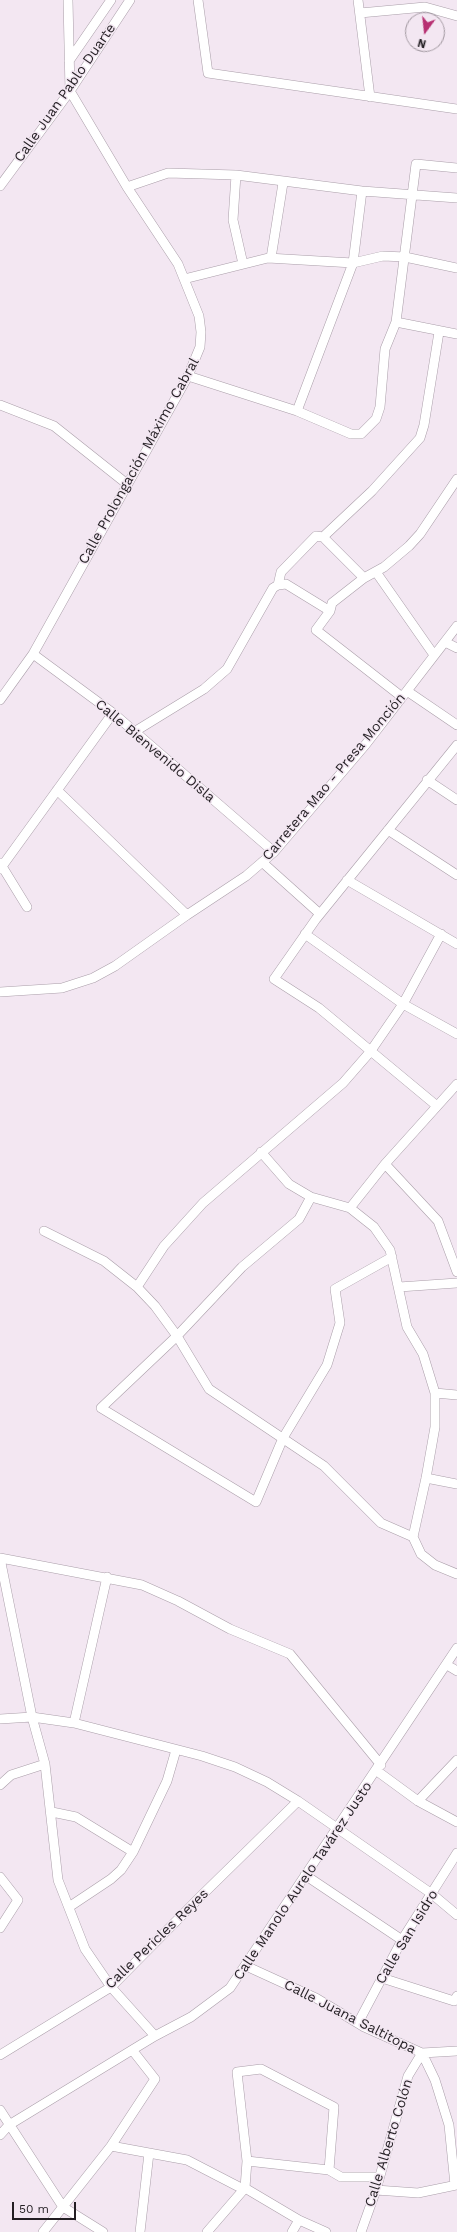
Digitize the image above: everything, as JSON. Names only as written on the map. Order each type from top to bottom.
[{"type":"street","points":[[68,0],[70,91]]},
{"type":"street","points":[[69,61],[111,0]]},
{"type":"street","name":"Calle Juan Pablo Duarte","points":[[0,186],[70,91],[130,0]]},
{"type":"street","points":[[198,0],[208,73],[457,109]]},
{"type":"street","points":[[358,0],[370,97]]},
{"type":"street","points":[[360,12],[424,7],[457,16]]},
{"type":"street","name":"Calle Prolongación Máximo Cabral","points":[[0,700],[3,691],[33,654],[188,376],[200,347],[202,332],[199,316],[178,264],[127,187],[70,91]]},
{"type":"street","points":[[188,376],[296,411],[351,434],[361,434],[379,413],[385,349],[396,322],[416,164],[457,168]]},
{"type":"street","points":[[127,187],[168,173],[236,176],[283,183],[362,191],[412,193],[457,198]]},
{"type":"street","points":[[236,176],[233,220],[242,264]]},
{"type":"street","points":[[272,258],[283,183]]},
{"type":"street","points":[[296,411],[353,263],[362,191]]},
{"type":"street","points":[[184,279],[272,258],[353,263],[383,256],[405,257],[457,268]]},
{"type":"street","points":[[396,322],[439,332],[457,334]]},
{"type":"street","points":[[323,537],[372,491],[420,438],[424,425],[439,332]]},
{"type":"street","points":[[0,405],[54,426],[127,484]]},
{"type":"street","points":[[457,479],[420,534],[409,546],[376,572],[364,578],[332,604],[330,611],[316,630],[404,694],[457,725]]},
{"type":"street","points":[[278,585],[281,572],[316,536],[323,537],[364,578]]},
{"type":"street","points":[[376,572],[434,655]]},
{"type":"street","points":[[134,732],[204,689],[227,669],[273,588],[278,585],[286,584],[330,611]]},
{"type":"street","name":"Carretera Mao - Presa Monción","points":[[0,992],[62,988],[93,978],[115,966],[187,915],[246,876],[274,852],[366,744],[457,626]]},
{"type":"street","points":[[445,642],[457,648]]},
{"type":"street","name":"Calle Bienvenido Disla","points":[[33,654],[113,713],[274,852]]},
{"type":"street","points":[[27,907],[1,866],[113,713]]},
{"type":"street","points":[[438,1106],[370,1052],[319,1008],[274,979],[320,914],[427,780],[457,745]]},
{"type":"street","points":[[427,780],[457,800]]},
{"type":"street","points":[[57,790],[187,915]]},
{"type":"street","points":[[388,830],[457,875]]},
{"type":"street","points":[[262,862],[320,914]]},
{"type":"street","points":[[347,880],[457,944]]},
{"type":"street","points":[[305,934],[402,1004],[457,1034]]},
{"type":"street","points":[[137,1287],[164,1246],[203,1203],[343,1083],[370,1052],[402,1004],[441,934]]},
{"type":"street","points":[[350,1208],[385,1164],[457,1084]]},
{"type":"street","points":[[261,1152],[289,1184],[311,1197],[350,1208],[374,1227],[390,1250],[407,1327],[423,1354],[435,1393],[435,1427],[413,1537],[421,1554],[435,1565],[457,1574]]},
{"type":"street","points":[[385,1164],[438,1221],[457,1272]]},
{"type":"street","points":[[311,1197],[299,1219],[242,1267],[177,1336],[101,1408],[188,1459],[256,1502],[283,1438],[327,1365],[340,1323],[335,1290],[392,1257]]},
{"type":"street","points":[[44,1231],[104,1261],[137,1287],[155,1306],[177,1336],[209,1389],[324,1466],[380,1523],[413,1537]]},
{"type":"street","points":[[399,1287],[457,1283]]},
{"type":"street","points":[[435,1393],[457,1395]]},
{"type":"street","points":[[426,1478],[457,1484]]},
{"type":"street","points":[[155,2036],[112,1987],[85,1949],[58,1880],[52,1812],[45,1764],[32,1717],[0,1558],[107,1577],[142,1585],[178,1601],[230,1629],[290,1654],[379,1768],[418,1801],[457,1822]]},
{"type":"street","points":[[74,1723],[107,1577]]},
{"type":"street","name":"Calle Manolo Aurelo Tavárez Justo","points":[[0,2135],[9,2125],[133,2051],[155,2036],[191,2017],[230,1988],[336,1829],[379,1768],[457,1648]]},
{"type":"street","points":[[447,1665],[457,1671]]},
{"type":"street","points":[[0,1719],[32,1717],[74,1723],[202,1756],[234,1767],[267,1782],[298,1801],[336,1829],[432,1894],[457,1915]]},
{"type":"street","points":[[69,1907],[117,1874],[133,1852],[167,1781],[176,1750]]},
{"type":"street","points":[[418,1801],[457,1760]]},
{"type":"street","points":[[0,1785],[11,1775],[45,1764]]},
{"type":"street","name":"Calle Pericles Reyes","points":[[0,2055],[112,1987],[201,1896],[298,1801]]},
{"type":"street","points":[[52,1812],[76,1817],[133,1852]]},
{"type":"street","name":"Calle San Isidro","points":[[358,2023],[402,1940],[457,1853]]},
{"type":"street","points":[[305,1875],[402,1940]]},
{"type":"street","points":[[0,1877],[18,1900],[0,1928]]},
{"type":"street","name":"Calle Juana Saltitopa","points":[[246,1966],[316,1998],[358,2023],[422,2053],[457,2051]]},
{"type":"street","points":[[382,1978],[454,2001],[457,1996]]},
{"type":"street","points":[[43,2232],[111,2146],[155,2079],[133,2051]]},
{"type":"street","name":"Calle Alberto Colón","points":[[361,2232],[376,2190],[408,2076],[422,2053]]},
{"type":"street","name":"Calle Alberto Colón","points":[[422,2053],[435,2080],[449,2125],[456,2185]]},
{"type":"street","points":[[206,2232],[244,2188],[247,2161],[237,2072],[261,2069],[334,2107],[329,2170]]},
{"type":"street","points":[[0,2110],[62,2207],[103,2232]]},
{"type":"street","points":[[0,2129],[9,2125]]},
{"type":"street","points":[[111,2146],[187,2160],[244,2188],[299,2220],[326,2232]]},
{"type":"street","points":[[140,2232],[149,2153]]},
{"type":"street","points":[[247,2161],[329,2170],[341,2177],[379,2177]]},
{"type":"street","points":[[376,2190],[418,2193],[456,2185]]},
{"type":"street","points":[[292,2232],[299,2220]]}]
